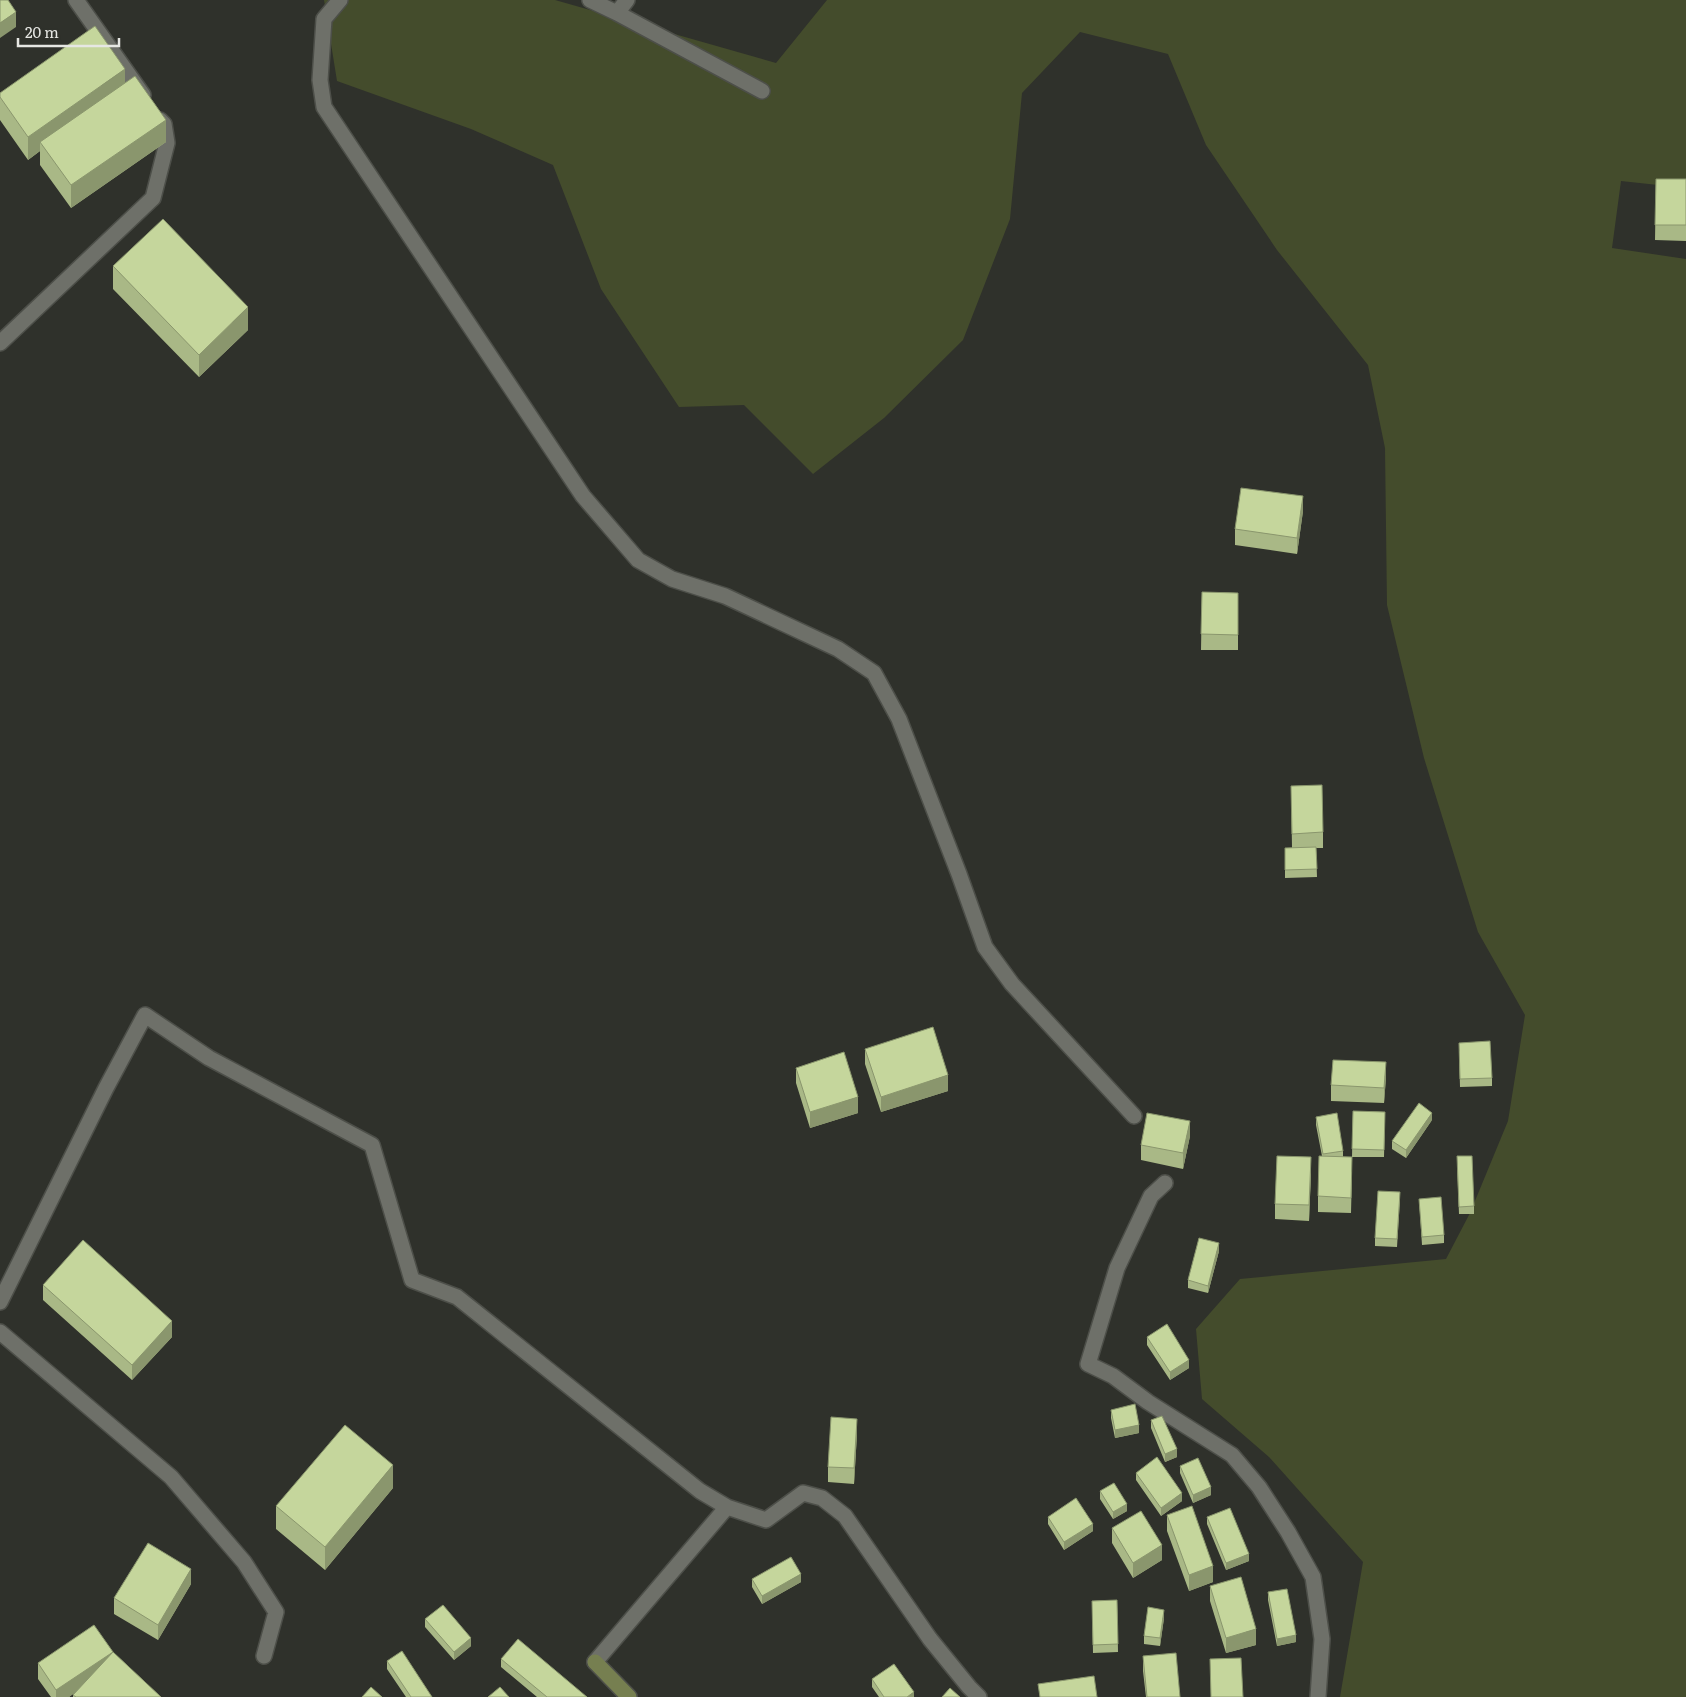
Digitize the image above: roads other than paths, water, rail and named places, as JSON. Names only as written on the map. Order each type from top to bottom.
[{"type":"street","points":[[0,343],[153,198],[163,164],[167,143],[164,124],[76,0]]},
{"type":"street","points":[[340,0],[324,19],[320,80],[324,107],[583,496],[638,560],[672,579],[725,596],[838,649],[874,673],[899,719],[985,947],[1012,984],[1134,1116]]},
{"type":"street","points":[[590,0],[762,91]]},
{"type":"street","points":[[617,13],[627,0]]},
{"type":"street","points":[[0,1302],[97,1106],[145,1015],[209,1058],[372,1145],[412,1280],[457,1297],[700,1491],[727,1507],[766,1520],[803,1494],[822,1498],[845,1516],[930,1639],[968,1687],[979,1697]]},
{"type":"street","points":[[1165,1183],[1151,1196],[1117,1268],[1088,1364],[1113,1376],[1148,1402],[1232,1455],[1259,1487],[1288,1532],[1313,1577],[1322,1640],[1318,1697]]},
{"type":"street","points":[[0,1332],[171,1477],[244,1562],[276,1612],[264,1656]]},
{"type":"street","points":[[629,1697],[595,1662],[727,1507]]}]
